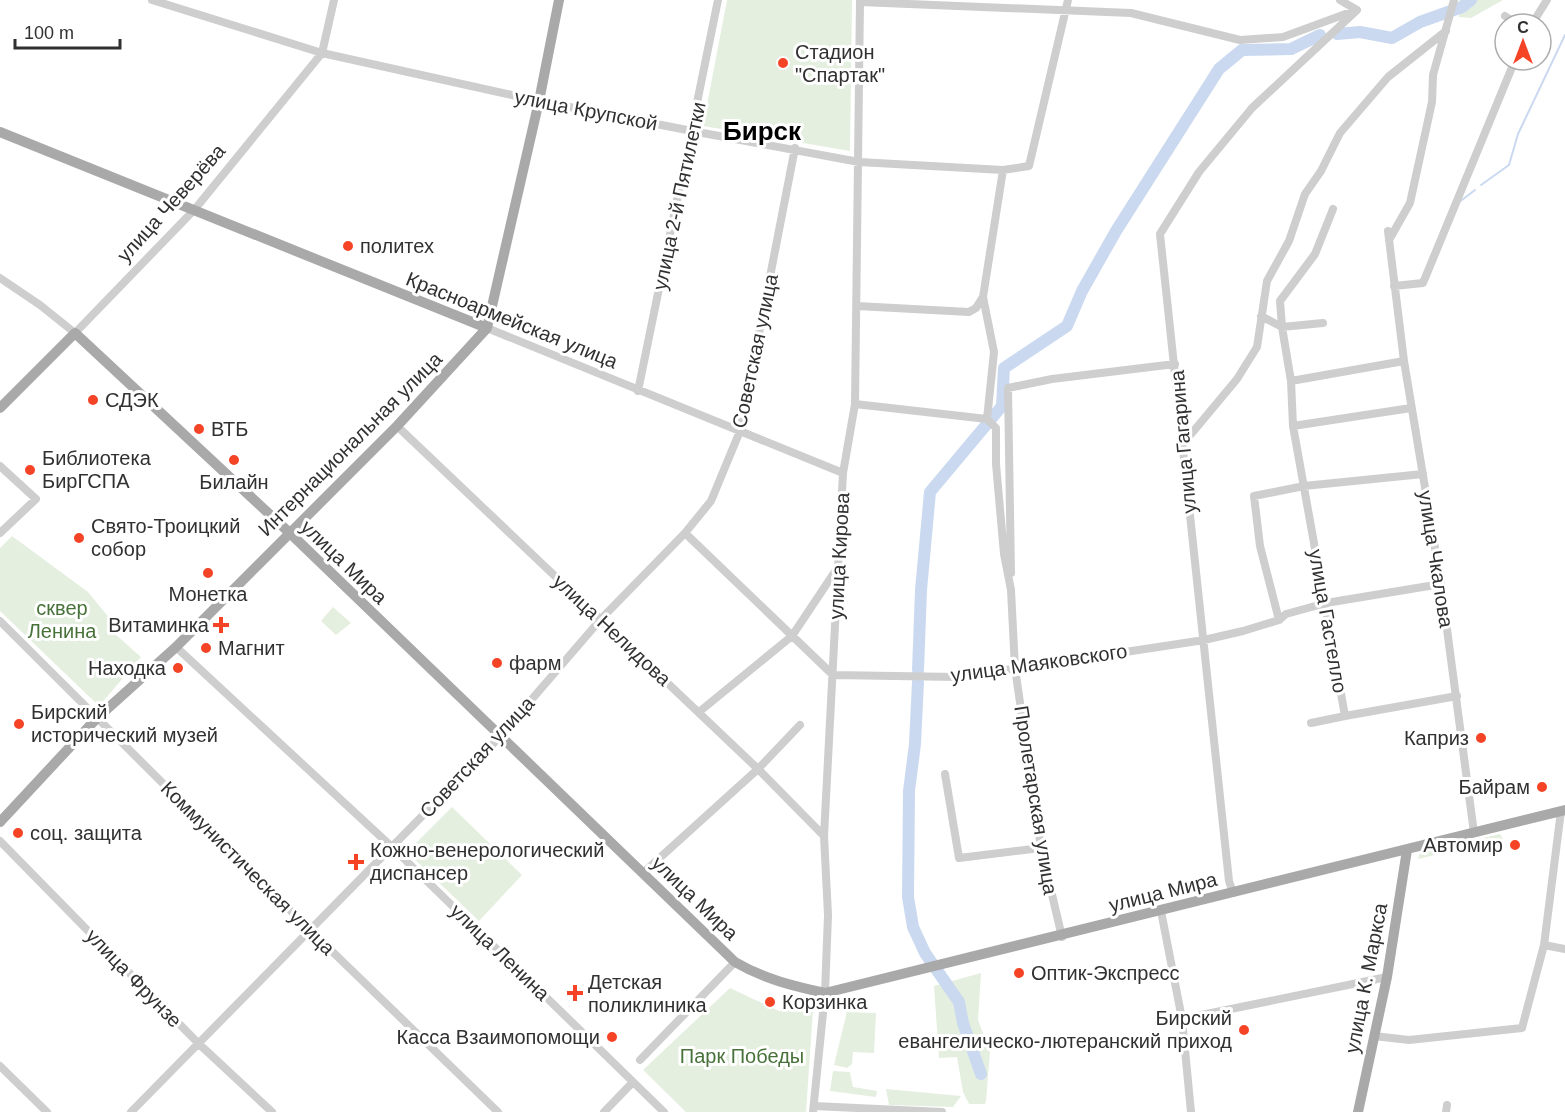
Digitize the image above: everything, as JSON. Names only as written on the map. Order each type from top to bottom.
[{"type":"main road","points":[[488,328],[560,0]]},
{"type":"main road","name":"Красноармейская улица","points":[[0,132],[488,328]]},
{"type":"main road","name":"Интернациональная улица","points":[[0,822],[96,719],[176,647],[397,426],[488,328]]},
{"type":"main road","name":"улица Чеверёва","points":[[0,408],[75,333]]},
{"type":"main road","name":"улица Мира","points":[[75,333],[289,532],[735,962],[759,976],[825,993],[1062,937],[1233,892],[1563,811]]},
{"type":"main road","name":"улица К. Маркса","points":[[1358,1112],[1387,977],[1407,850]]},
{"type":"street","name":"улица Крупской","points":[[152,0],[322,53],[539,101],[859,162],[1003,170],[1029,165],[1067,4]]},
{"type":"street","name":"улица Чеверёва","points":[[75,333],[195,209],[322,53],[334,0]]},
{"type":"street","name":"улица 2-й Пятилетки","points":[[639,392],[718,0]]},
{"type":"street","points":[[1340,0],[1357,10]]},
{"type":"street","points":[[1389,241],[1410,203],[1432,102],[1433,75],[1454,0]]},
{"type":"street","points":[[860,1],[1067,4],[1131,13],[1240,40],[1283,37],[1357,10]]},
{"type":"street","name":"улица Кирова","points":[[813,1109],[825,993],[828,915],[824,836],[837,569],[843,473],[855,404],[860,1]]},
{"type":"street","name":"улица Гагарина","points":[[1233,892],[1229,881],[1160,234],[1199,172],[1252,108],[1357,10]]},
{"type":"street","points":[[1182,445],[1237,379],[1257,347],[1267,281],[1288,241],[1305,194],[1321,171],[1340,133],[1388,77],[1446,31]]},
{"type":"street","points":[[1394,286],[1423,283],[1510,72]]},
{"type":"street","name":"Советская улица","points":[[132,1112],[309,929],[393,848],[500,735],[601,619],[685,533],[711,501],[740,431],[795,148]]},
{"type":"street","points":[[855,404],[987,419],[994,352],[983,297],[1003,170]]},
{"type":"street","name":"улица Гастелло","points":[[1333,209],[1315,254],[1280,301],[1291,381],[1293,426],[1345,716],[1457,696]]},
{"type":"street","name":"улица Чкалова","points":[[1388,231],[1404,360],[1441,584],[1474,833]]},
{"type":"street","name":"улица Мира","points":[[0,278],[40,305],[75,333]]},
{"type":"street","points":[[858,306],[969,312],[976,308],[983,297]]},
{"type":"street","points":[[1261,316],[1282,327],[1323,323]]},
{"type":"street","name":"Красноармейская улица","points":[[488,328],[639,392],[843,473]]},
{"type":"street","points":[[1291,381],[1404,360]]},
{"type":"street","name":"Пролетарская улица","points":[[1062,937],[1041,848],[1015,668],[1011,590],[1008,388],[1175,364]]},
{"type":"street","points":[[1293,426],[1412,408]]},
{"type":"street","name":"Пролетарская улица","points":[[987,419],[996,428],[996,464],[1004,554],[1011,590]]},
{"type":"street","name":"улица Нелидова","points":[[397,426],[699,712],[824,836]]},
{"type":"street","points":[[0,466],[36,499],[0,533]]},
{"type":"street","points":[[1279,620],[1260,546],[1254,496],[1304,486],[1423,474]]},
{"type":"street","points":[[685,533],[833,675]]},
{"type":"street","points":[[699,712],[792,636],[837,569]]},
{"type":"street","name":"улица Маяковского","points":[[833,675],[957,677],[1204,640],[1279,620],[1286,614],[1326,603],[1441,584]]},
{"type":"street","name":"Коммунистическая улица","points":[[0,621],[96,719],[498,1112]]},
{"type":"street","name":"улица Ленина","points":[[176,647],[393,848],[664,1112]]},
{"type":"street","points":[[1311,723],[1345,716]]},
{"type":"street","points":[[643,873],[758,769],[800,725]]},
{"type":"street","points":[[945,774],[958,858],[1041,848]]},
{"type":"street","points":[[1374,1036],[1409,1040],[1522,1028],[1544,945],[1563,811]]},
{"type":"street","name":"улица Фрунзе","points":[[0,841],[198,1043],[272,1112]]},
{"type":"street","points":[[1161,911],[1182,1019],[1191,1112]]},
{"type":"street","points":[[1544,945],[1565,949]]},
{"type":"street","points":[[640,1059],[735,962]]},
{"type":"street","points":[[1182,1019],[1387,977]]},
{"type":"street","points":[[0,1066],[47,1112]]},
{"type":"street","points":[[604,1112],[633,1082]]},
{"type":"street","points":[[813,1109],[942,1112]]},
{"type":"green space","name":"Стадион \"Спартак\"","points":[[727,0],[852,0],[850,151],[703,126]]},
{"type":"green space","points":[[1459,0],[1503,0],[1471,18],[1459,17]]},
{"type":"green space","name":"сквер Ленина","points":[[12,536],[88,592],[115,625],[114,633],[141,657],[99,706],[0,611],[0,548]]},
{"type":"green space","points":[[333,607],[351,623],[336,635],[321,621]]},
{"type":"green space","points":[[452,807],[522,875],[479,921],[407,852]]},
{"type":"green space","points":[[1500,834],[1503,839],[1418,859],[1420,853]]},
{"type":"green space","points":[[981,973],[978,1020],[990,1052],[986,1101],[985,1104],[969,1104],[963,1092],[957,1057],[939,1058],[934,986]]},
{"type":"green space","name":"Парк Победы","points":[[730,988],[779,1011],[783,1011],[790,1002],[813,1010],[806,1112],[686,1112],[643,1070]]},
{"type":"green space","points":[[847,1012],[876,1013],[874,1053],[853,1052],[852,1064],[847,1068],[834,1065]]},
{"type":"green space","points":[[833,1071],[850,1072],[853,1087],[877,1091],[876,1097],[830,1091]]},
{"type":"green space","points":[[886,1089],[961,1096],[953,1107],[889,1105]]},
{"type":"waterway","points":[[1337,34],[1360,32],[1392,38],[1420,22],[1462,7],[1471,0]]},
{"type":"waterway","points":[[918,670],[921,590],[930,492],[1002,406],[1004,368],[1067,326],[1082,291],[1116,231],[1219,69],[1242,50],[1291,49],[1320,35]]},
{"type":"waterway","points":[[1481,185],[1509,165],[1518,134],[1565,35]]},
{"type":"waterway","points":[[1458,203],[1475,190]]},
{"type":"waterway","points":[[918,682],[915,744],[909,791],[908,897],[913,927],[925,953],[959,1002],[963,1023],[981,1074]]},
{"type":"place","name":"Стадион \"Спартак\"","points":[[783,63]]},
{"type":"place","name":"политех","points":[[348,246]]},
{"type":"place","name":"СДЭК","points":[[93,400]]},
{"type":"place","name":"ВТБ","points":[[199,429]]},
{"type":"place","name":"Билайн","points":[[234,460]]},
{"type":"place","name":"Библиотека БирГСПА","points":[[30,470]]},
{"type":"place","name":"Свято-Троицкий собор","points":[[79,538]]},
{"type":"place","name":"Монетка","points":[[208,573]]},
{"type":"place","name":"Витаминка","points":[[221,625]]},
{"type":"place","name":"Магнит","points":[[206,648]]},
{"type":"place","name":"фарм","points":[[497,663]]},
{"type":"place","name":"Находка","points":[[178,668]]},
{"type":"place","name":"Бирский исторический музей","points":[[19,724]]},
{"type":"place","name":"Каприз","points":[[1481,738]]},
{"type":"place","name":"Байрам","points":[[1542,787]]},
{"type":"place","name":"соц. защита","points":[[18,833]]},
{"type":"place","name":"Автомир","points":[[1515,845]]},
{"type":"place","name":"Кожно-венерологический диспансер","points":[[356,862]]},
{"type":"place","name":"Оптик-Экспресс","points":[[1019,973]]},
{"type":"place","name":"Детская поликлиника","points":[[575,993]]},
{"type":"place","name":"Корзинка","points":[[770,1002]]},
{"type":"place","name":"Бирский евангелическо-лютеранский приход","points":[[1244,1030]]},
{"type":"place","name":"Касса Взаимопомощи","points":[[612,1037]]},
{"type":"district","name":"Бирск","points":[[762,131]]}]
